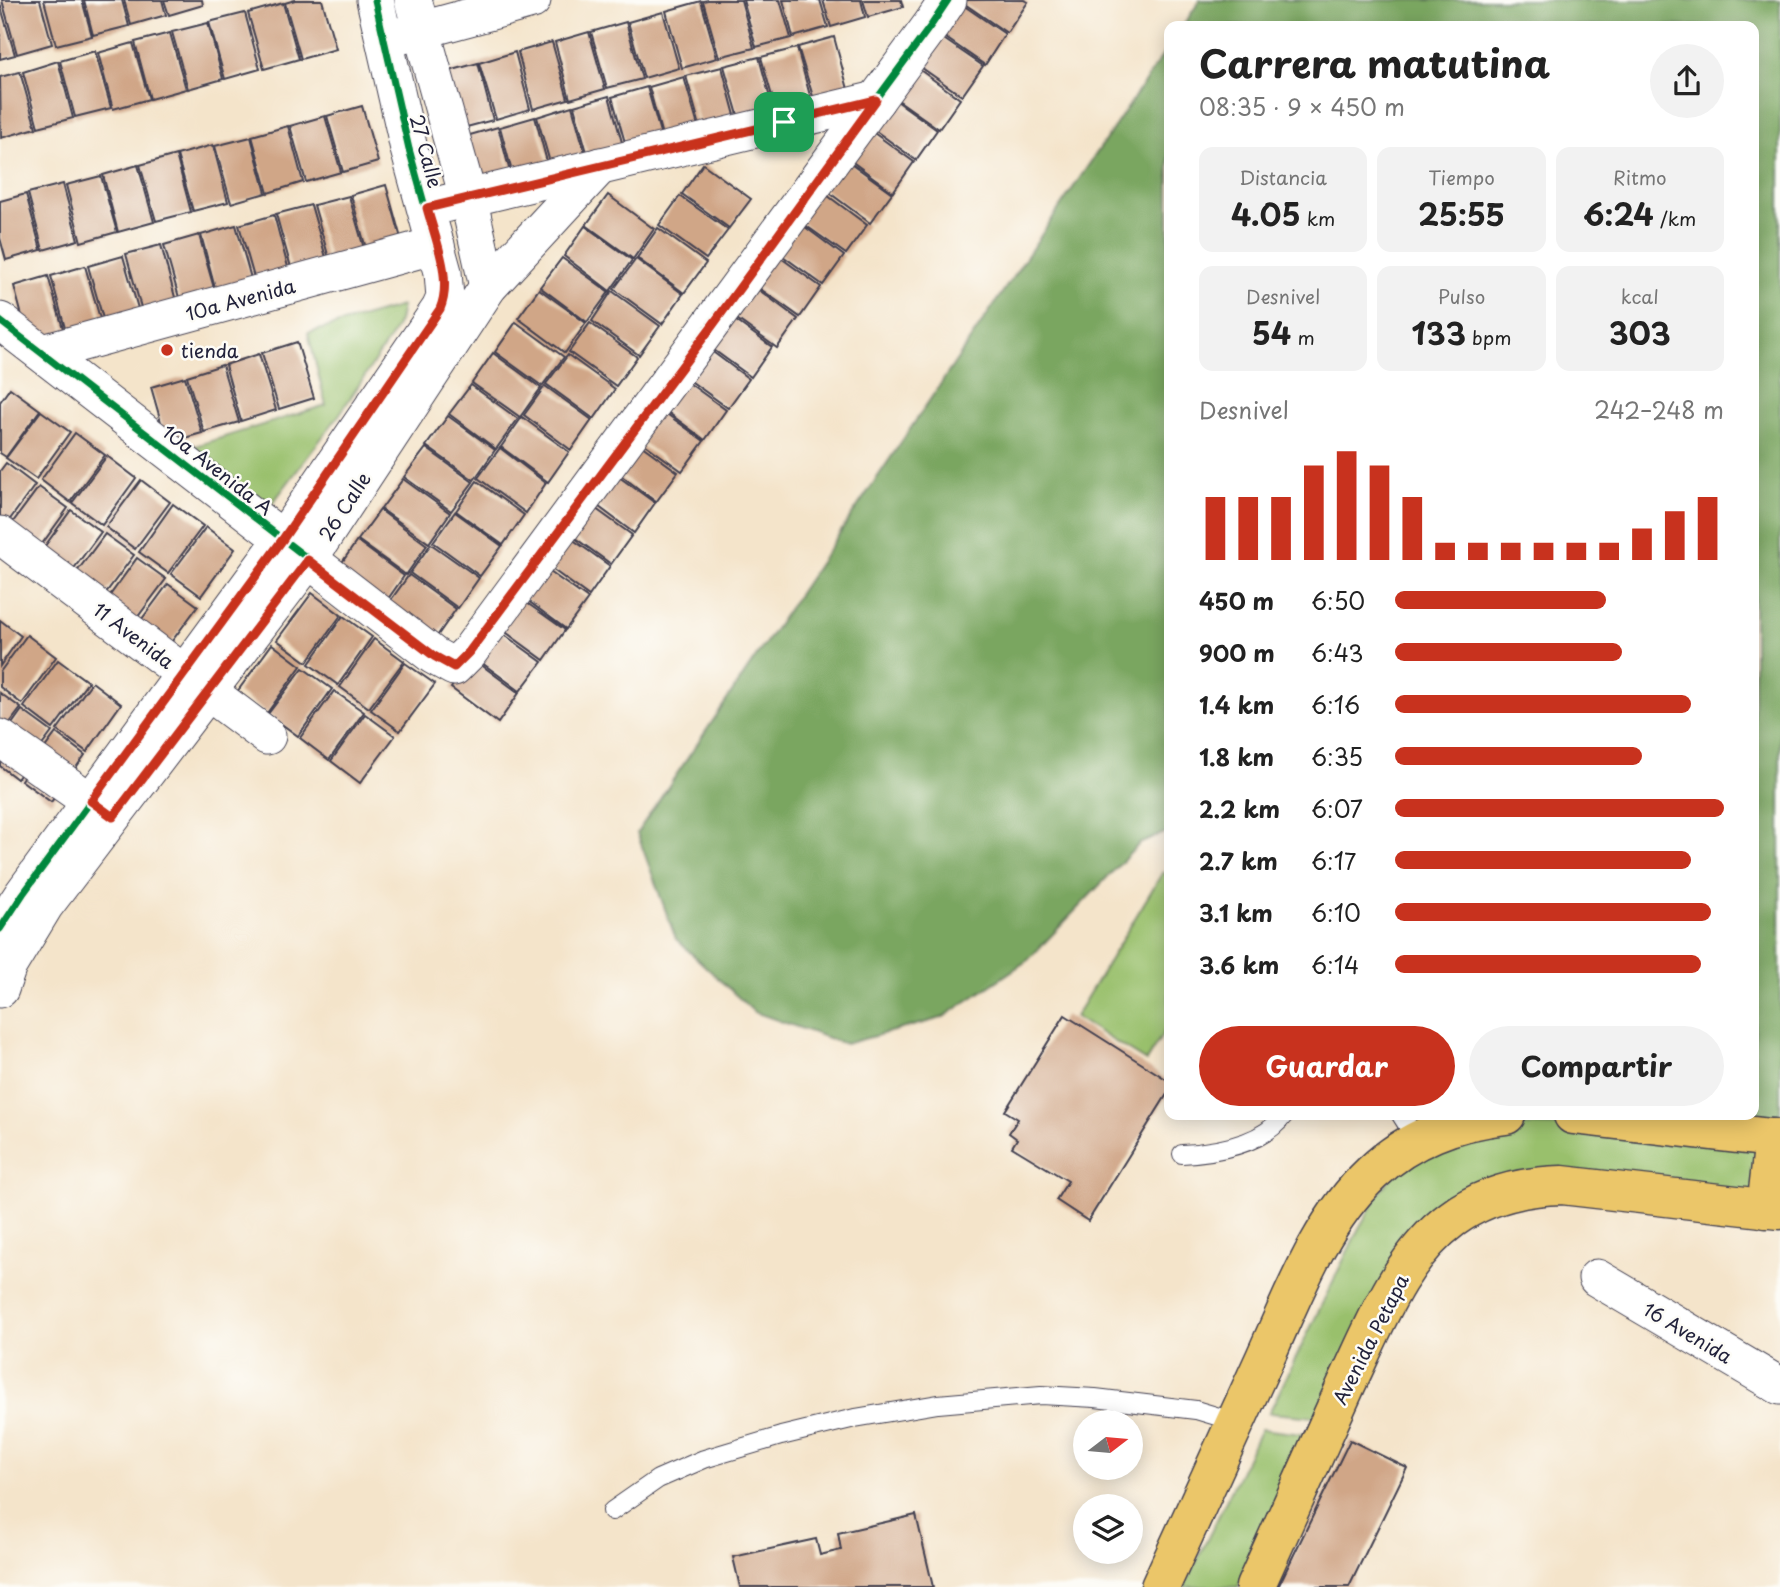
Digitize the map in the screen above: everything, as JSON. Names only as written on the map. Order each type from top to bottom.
[{"type":"main road","points":[[1160,1587],[1302,1279],[1335,1218],[1371,1174],[1395,1154],[1409,1128],[1445,1127],[1470,1120]]},
{"type":"main road","points":[[1617,1120],[1777,1138],[1773,1210]]},
{"type":"main road","name":"Avenida Petapa","points":[[1255,1587],[1332,1416],[1398,1279],[1415,1255],[1452,1218],[1489,1198],[1538,1186],[1594,1187],[1773,1210]]},
{"type":"street","name":"27 Calle","points":[[374,0],[419,190],[427,208],[436,245],[445,298],[440,309]]},
{"type":"street","points":[[385,40],[416,15],[532,0]]},
{"type":"street","points":[[427,208],[876,100],[948,0]]},
{"type":"street","name":"27 Calle","points":[[416,15],[468,197],[488,287]]},
{"type":"street","name":"10a Avenida A","points":[[0,321],[434,656],[454,667],[469,652],[712,326],[876,100]]},
{"type":"street","name":"26 Calle","points":[[0,929],[102,809],[488,287],[600,166]]},
{"type":"street","name":"10a Avenida","points":[[43,353],[436,245]]},
{"type":"street","name":"26 Calle","points":[[296,550],[440,309]]},
{"type":"street","name":"11 Avenida","points":[[0,535],[267,736]]},
{"type":"street","points":[[0,738],[102,809]]},
{"type":"street","name":"26 Calle","points":[[3,972],[102,809]]},
{"type":"street","name":"16 Avenida","points":[[1597,1278],[1780,1386]]},
{"type":"lane","points":[[1182,1154],[1218,1149],[1261,1135],[1280,1120]]},
{"type":"lane","points":[[612,1511],[659,1479],[704,1459],[780,1436],[855,1418],[938,1404],[1041,1395],[1095,1398],[1196,1410],[1236,1422]]},
{"type":"green space","points":[[1200,0],[1780,0],[1780,1118],[1759,1116],[1759,21],[1186,21]]},
{"type":"green space","points":[[1164,53],[1164,833],[1139,844],[1028,960],[942,1018],[845,1044],[754,1012],[676,939],[637,833]]},
{"type":"green space","points":[[402,306],[392,335],[339,415],[265,513],[179,451],[326,405],[308,333]]},
{"type":"green space","points":[[1163,872],[1164,1032],[1146,1061],[1075,1017]]},
{"type":"green space","points":[[1530,1125],[1578,1127],[1759,1149],[1755,1194],[1465,1190],[1315,1417],[1269,1413],[1359,1228],[1380,1192],[1400,1166],[1491,1129]]},
{"type":"green space","points":[[1261,1429],[1311,1435],[1238,1587],[1184,1587]]},
{"type":"building","points":[[2,0],[40,0],[52,44],[17,54]]},
{"type":"building","points":[[44,0],[82,0],[92,36],[56,45]]},
{"type":"building","points":[[84,0],[122,0],[129,26],[93,35]]},
{"type":"building","points":[[124,0],[162,0],[166,15],[131,25]]},
{"type":"building","points":[[164,0],[202,0],[203,5],[169,15]]},
{"type":"building","points":[[295,0],[322,0],[336,49],[301,59],[285,3]]},
{"type":"building","points":[[741,0],[754,48],[719,57],[703,1]]},
{"type":"building","points":[[743,0],[780,0],[791,38],[756,47]]},
{"type":"building","points":[[783,0],[820,0],[828,27],[793,37]]},
{"type":"building","points":[[823,0],[861,0],[865,17],[831,27]]},
{"type":"building","points":[[863,0],[901,0],[903,7],[868,17]]},
{"type":"building","points":[[959,0],[1024,0],[1028,2],[1007,33]]},
{"type":"building","points":[[701,1],[717,58],[682,68],[666,11]]},
{"type":"building","points":[[957,1],[1005,34],[985,65],[936,31]]},
{"type":"building","points":[[283,3],[299,59],[264,69],[248,13]]},
{"type":"building","points":[[0,4],[15,55],[0,59]]},
{"type":"building","points":[[663,12],[679,68],[644,78],[628,22]]},
{"type":"building","points":[[245,13],[260,69],[225,79],[209,22]]},
{"type":"building","points":[[626,22],[642,79],[607,88],[591,32]]},
{"type":"building","points":[[208,23],[223,79],[188,89],[172,32]]},
{"type":"building","points":[[589,32],[605,89],[570,99],[555,42]]},
{"type":"building","points":[[170,33],[186,89],[150,99],[135,42]]},
{"type":"building","points":[[935,33],[983,66],[962,96],[915,63]]},
{"type":"building","points":[[834,37],[849,93],[815,103],[798,47]]},
{"type":"building","points":[[552,42],[568,99],[533,109],[518,52]]},
{"type":"building","points":[[133,43],[149,99],[113,109],[98,53]]},
{"type":"building","points":[[797,48],[812,103],[777,114],[761,57]]},
{"type":"building","points":[[95,51],[111,108],[75,117],[60,61]]},
{"type":"building","points":[[515,52],[530,109],[496,119],[479,63]]},
{"type":"building","points":[[759,57],[774,113],[740,122],[724,66]]},
{"type":"building","points":[[58,61],[73,118],[38,127],[23,72]]},
{"type":"building","points":[[478,63],[493,120],[459,129],[442,73]]},
{"type":"building","points":[[913,65],[960,99],[939,129],[891,95]]},
{"type":"building","points":[[722,67],[737,123],[702,133],[686,76]]},
{"type":"building","points":[[20,72],[36,128],[1,138],[0,77]]},
{"type":"building","points":[[684,77],[700,133],[664,143],[649,87]]},
{"type":"building","points":[[647,87],[663,143],[628,153],[612,97]]},
{"type":"building","points":[[609,96],[625,153],[590,163],[574,106]]},
{"type":"building","points":[[890,96],[937,130],[916,160],[869,126]]},
{"type":"building","points":[[362,106],[378,162],[343,172],[327,116]]},
{"type":"building","points":[[572,106],[588,163],[553,173],[537,117]]},
{"type":"building","points":[[325,116],[341,172],[306,182],[290,126]]},
{"type":"building","points":[[535,117],[550,173],[515,183],[500,127]]},
{"type":"building","points":[[288,126],[303,182],[268,193],[252,136]]},
{"type":"building","points":[[498,127],[513,183],[478,193],[463,137]]},
{"type":"building","points":[[867,128],[914,162],[893,192],[846,157]]},
{"type":"building","points":[[251,137],[266,193],[231,203],[215,146]]},
{"type":"building","points":[[213,145],[228,202],[193,211],[177,155]]},
{"type":"building","points":[[176,155],[191,212],[156,221],[140,165]]},
{"type":"building","points":[[845,159],[892,193],[870,223],[823,188]]},
{"type":"building","points":[[703,164],[751,199],[729,228],[682,194]]},
{"type":"building","points":[[138,165],[154,222],[118,232],[103,175]]},
{"type":"building","points":[[101,176],[117,232],[81,242],[66,185]]},
{"type":"building","points":[[63,184],[78,240],[43,250],[28,193]]},
{"type":"building","points":[[386,185],[402,242],[367,252],[351,195]]},
{"type":"building","points":[[820,190],[867,225],[846,254],[798,220]]},
{"type":"building","points":[[26,194],[41,250],[6,260],[0,238],[0,201]]},
{"type":"building","points":[[608,195],[654,229],[633,259],[586,225]]},
{"type":"building","points":[[349,196],[365,252],[330,262],[314,205]]},
{"type":"building","points":[[680,196],[728,230],[706,259],[659,225]]},
{"type":"building","points":[[311,205],[327,261],[292,271],[276,214]]},
{"type":"building","points":[[274,215],[289,271],[255,281],[239,225]]},
{"type":"building","points":[[797,221],[844,256],[823,285],[776,251]]},
{"type":"building","points":[[236,225],[252,282],[216,291],[201,235]]},
{"type":"building","points":[[585,226],[632,260],[610,291],[564,256]]},
{"type":"building","points":[[658,228],[706,263],[684,293],[637,258]]},
{"type":"building","points":[[199,235],[215,292],[180,301],[164,245]]},
{"type":"building","points":[[161,245],[176,301],[142,311],[126,254]]},
{"type":"building","points":[[774,253],[821,287],[800,317],[752,283]]},
{"type":"building","points":[[123,256],[139,312],[104,322],[88,266]]},
{"type":"building","points":[[562,258],[609,292],[587,322],[540,287]]},
{"type":"building","points":[[636,259],[683,294],[662,324],[614,289]]},
{"type":"building","points":[[85,266],[101,322],[66,332],[51,276]]},
{"type":"building","points":[[48,276],[64,332],[29,342],[14,286]]},
{"type":"building","points":[[751,284],[798,319],[777,348],[730,314]]},
{"type":"building","points":[[539,289],[586,323],[565,353],[518,318]]},
{"type":"building","points":[[612,291],[660,326],[639,355],[592,321]]},
{"type":"building","points":[[725,313],[772,347],[751,377],[703,342]]},
{"type":"building","points":[[516,322],[564,357],[542,386],[495,352]]},
{"type":"building","points":[[590,323],[637,357],[616,386],[569,352]]},
{"type":"building","points":[[297,342],[314,398],[279,409],[262,353]]},
{"type":"building","points":[[702,344],[749,379],[728,408],[681,374]]},
{"type":"building","points":[[493,353],[541,388],[520,417],[472,383]]},
{"type":"building","points":[[259,354],[276,410],[241,421],[225,365]]},
{"type":"building","points":[[568,355],[615,389],[594,419],[546,384]]},
{"type":"building","points":[[222,365],[239,422],[204,432],[187,376]]},
{"type":"building","points":[[679,376],[726,410],[705,440],[658,405]]},
{"type":"building","points":[[185,377],[202,433],[167,443],[151,387]]},
{"type":"building","points":[[471,385],[518,419],[496,449],[449,414]]},
{"type":"building","points":[[545,386],[592,420],[571,450],[524,415]]},
{"type":"building","points":[[10,388],[40,410],[6,457],[0,453],[0,402]]},
{"type":"building","points":[[657,407],[704,441],[682,471],[635,437]]},
{"type":"building","points":[[41,411],[70,432],[36,479],[6,458]]},
{"type":"building","points":[[448,416],[495,450],[474,480],[426,446]]},
{"type":"building","points":[[522,417],[569,452],[548,482],[501,447]]},
{"type":"building","points":[[75,433],[105,455],[70,502],[41,480]]},
{"type":"building","points":[[631,438],[678,472],[656,502],[610,467]]},
{"type":"building","points":[[426,448],[473,482],[451,511],[404,477]]},
{"type":"building","points":[[500,448],[546,483],[526,513],[478,478]]},
{"type":"building","points":[[107,456],[136,478],[102,525],[72,503]]},
{"type":"building","points":[[6,463],[35,485],[0,533],[0,471]]},
{"type":"building","points":[[608,469],[655,503],[634,533],[587,498]]},
{"type":"building","points":[[403,479],[450,513],[429,543],[381,509]]},
{"type":"building","points":[[141,480],[170,502],[135,549],[106,527]]},
{"type":"building","points":[[477,481],[524,515],[503,545],[456,511]]},
{"type":"building","points":[[39,487],[68,508],[34,555],[4,534]]},
{"type":"building","points":[[585,501],[632,535],[611,564],[564,530]]},
{"type":"building","points":[[173,504],[203,526],[168,573],[139,552]]},
{"type":"building","points":[[71,510],[101,532],[66,579],[37,557]]},
{"type":"building","points":[[380,510],[427,545],[406,575],[358,540]]},
{"type":"building","points":[[455,512],[502,546],[480,576],[433,542]]},
{"type":"building","points":[[206,527],[235,549],[201,596],[171,574]]},
{"type":"building","points":[[562,532],[610,566],[589,596],[541,561]]},
{"type":"building","points":[[105,534],[134,555],[99,602],[70,581]]},
{"type":"building","points":[[357,541],[404,576],[383,606],[336,571]]},
{"type":"building","points":[[431,544],[479,578],[458,608],[410,573]]},
{"type":"building","points":[[137,558],[166,579],[131,626],[103,605]]},
{"type":"building","points":[[540,565],[588,599],[566,629],[519,594]]},
{"type":"building","points":[[409,575],[456,609],[435,639],[388,604]]},
{"type":"building","points":[[168,584],[198,606],[163,653],[133,631]]},
{"type":"building","points":[[312,593],[341,615],[307,662],[277,640]]},
{"type":"building","points":[[517,596],[565,630],[544,660],[496,625]]},
{"type":"building","points":[[343,616],[372,637],[338,685],[309,664]]},
{"type":"building","points":[[0,620],[21,636],[0,666]]},
{"type":"building","points":[[495,628],[542,662],[520,691],[474,657]]},
{"type":"building","points":[[27,635],[56,657],[22,704],[0,687],[0,672]]},
{"type":"building","points":[[374,639],[404,661],[369,708],[340,687]]},
{"type":"building","points":[[272,644],[301,666],[267,713],[237,692]]},
{"type":"building","points":[[472,658],[519,693],[498,723],[451,688]]},
{"type":"building","points":[[58,660],[88,682],[53,729],[24,707]]},
{"type":"building","points":[[405,663],[435,684],[400,731],[371,710]]},
{"type":"building","points":[[303,668],[332,689],[298,736],[268,714]]},
{"type":"building","points":[[92,682],[121,704],[87,752],[57,730]]},
{"type":"building","points":[[334,691],[364,712],[329,760],[300,738]]},
{"type":"building","points":[[0,693],[21,708],[0,736]]},
{"type":"building","points":[[22,710],[52,732],[17,779],[0,766],[0,741]]},
{"type":"building","points":[[365,714],[395,736],[360,783],[331,761]]},
{"type":"building","points":[[56,733],[85,755],[51,802],[21,780]]},
{"type":"building","points":[[1065,1015],[1164,1078],[1164,1099],[1088,1221],[1056,1200],[1068,1181],[1012,1147],[1017,1139],[1009,1133],[1018,1119],[1005,1111]]},
{"type":"building","points":[[1350,1440],[1407,1468],[1349,1587],[1278,1587]]},
{"type":"building","points":[[916,1515],[933,1587],[740,1587],[733,1557],[816,1539],[820,1555],[841,1550],[838,1533]]},
{"type":"cycle path","points":[[0,929],[283,539],[445,298],[443,272],[409,149],[375,0]]},
{"type":"cycle path","points":[[0,321],[434,656],[454,667],[469,652],[948,0]]},
{"type":"place","name":"tienda","points":[[167,350]]},
{"type":"route","points":[[876,100],[712,326],[469,652],[454,667],[434,656],[308,560],[113,817],[91,801],[283,539],[440,309],[445,298],[443,272],[427,208],[784,122],[876,100]]}]
